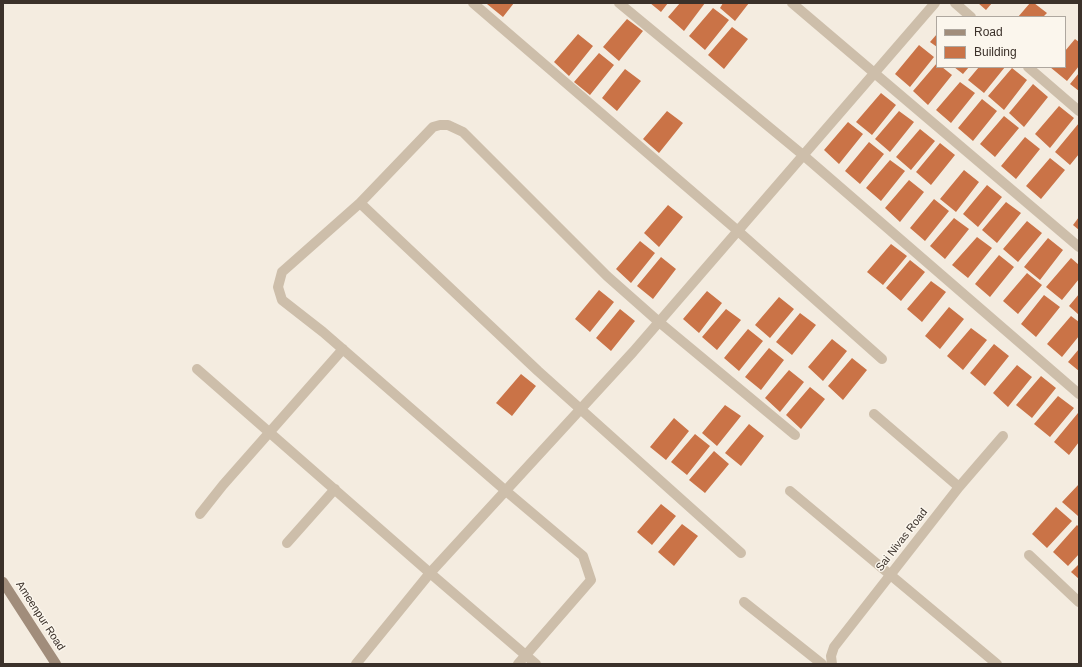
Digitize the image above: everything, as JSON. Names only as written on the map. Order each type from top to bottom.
[{"type":"street","points":[[472,3],[738,231],[882,359]]},
{"type":"street","points":[[619,3],[803,155],[1079,394]]},
{"type":"street","points":[[792,3],[1079,247]]},
{"type":"street","points":[[359,663],[430,573],[659,322],[935,3]]},
{"type":"street","points":[[955,3],[970,16]]},
{"type":"street","points":[[1029,68],[1079,111]]},
{"type":"street","points":[[518,664],[525,654],[591,580],[583,556],[343,349],[282,300],[278,287],[282,272],[360,203],[433,127],[448,125],[463,132],[607,276],[659,322],[796,435]]},
{"type":"street","points":[[360,203],[538,371],[741,553]]},
{"type":"street","points":[[200,514],[223,485],[343,349]]},
{"type":"street","points":[[197,369],[536,664]]},
{"type":"street","points":[[874,414],[959,487]]},
{"type":"street","name":"Sai Nivas Road","points":[[832,664],[831,656],[834,647],[959,487],[1003,436]]},
{"type":"street","points":[[287,543],[335,489]]},
{"type":"street","points":[[790,491],[997,664]]},
{"type":"street","points":[[1029,555],[1079,602]]},
{"type":"street","name":"Ameenpur Road","points":[[3,582],[56,664]]},
{"type":"street","points":[[744,602],[822,664]]},
{"type":"building","points":[[514,3],[503,17],[487,4]]},
{"type":"building","points":[[650,3],[668,3],[661,12]]},
{"type":"building","points":[[680,3],[705,3],[684,31],[668,17]]},
{"type":"building","points":[[723,3],[749,3],[735,21],[720,8]]},
{"type":"building","points":[[978,3],[992,3],[986,10]]},
{"type":"building","points":[[1030,3],[1034,3],[1047,13],[1044,16],[1019,16]]},
{"type":"building","points":[[713,8],[729,20],[705,50],[689,36]]},
{"type":"building","points":[[627,19],[643,31],[619,61],[603,47]]},
{"type":"building","points":[[732,27],[748,39],[724,69],[708,55]]},
{"type":"building","points":[[578,34],[593,46],[569,76],[554,62]]},
{"type":"building","points":[[936,35],[936,46],[930,42]]},
{"type":"building","points":[[1075,39],[1079,42],[1079,66],[1067,81],[1051,68],[1066,68],[1066,50]]},
{"type":"building","points":[[919,45],[934,57],[910,87],[895,74]]},
{"type":"building","points":[[599,53],[614,65],[590,95],[574,82]]},
{"type":"building","points":[[936,64],[936,68],[943,68],[952,75],[928,105],[913,91]]},
{"type":"building","points":[[955,68],[968,68],[963,74]]},
{"type":"building","points":[[978,68],[1004,68],[984,93],[968,80]]},
{"type":"building","points":[[1012,68],[1027,80],[1004,110],[988,96]]},
{"type":"building","points":[[625,69],[641,81],[617,111],[602,98]]},
{"type":"building","points":[[1079,73],[1079,91],[1070,84]]},
{"type":"building","points":[[960,82],[975,93],[951,123],[936,110]]},
{"type":"building","points":[[1033,84],[1048,97],[1024,127],[1009,113]]},
{"type":"building","points":[[881,93],[896,105],[872,135],[856,122]]},
{"type":"building","points":[[982,99],[997,111],[973,141],[958,128]]},
{"type":"building","points":[[1059,106],[1074,118],[1050,148],[1035,134]]},
{"type":"building","points":[[667,111],[683,123],[659,153],[643,139]]},
{"type":"building","points":[[899,111],[914,122],[890,152],[875,139]]},
{"type":"building","points":[[1004,116],[1019,128],[995,157],[980,144]]},
{"type":"building","points":[[848,122],[863,134],[839,164],[824,150]]},
{"type":"building","points":[[1079,123],[1079,154],[1070,165],[1055,152]]},
{"type":"building","points":[[920,129],[935,141],[911,170],[896,157]]},
{"type":"building","points":[[1025,137],[1040,149],[1016,179],[1001,166]]},
{"type":"building","points":[[869,142],[884,154],[860,184],[845,171]]},
{"type":"building","points":[[940,143],[955,155],[931,185],[916,172]]},
{"type":"building","points":[[1050,158],[1065,170],[1041,199],[1026,186]]},
{"type":"building","points":[[890,160],[905,171],[881,201],[866,188]]},
{"type":"building","points":[[964,170],[979,182],[956,212],[940,199]]},
{"type":"building","points":[[909,180],[924,192],[900,222],[885,208]]},
{"type":"building","points":[[987,185],[1002,197],[978,227],[963,214]]},
{"type":"building","points":[[934,199],[949,211],[925,241],[910,228]]},
{"type":"building","points":[[1006,202],[1021,213],[997,243],[982,230]]},
{"type":"building","points":[[668,205],[683,217],[659,247],[644,233]]},
{"type":"building","points":[[1079,217],[1079,230],[1073,225]]},
{"type":"building","points":[[954,218],[969,229],[945,259],[930,246]]},
{"type":"building","points":[[1027,221],[1042,233],[1018,262],[1003,249]]},
{"type":"building","points":[[977,237],[992,248],[968,278],[952,265]]},
{"type":"building","points":[[1048,238],[1063,250],[1040,280],[1024,267]]},
{"type":"building","points":[[640,241],[655,253],[631,283],[616,269]]},
{"type":"building","points":[[891,244],[907,256],[883,285],[867,272]]},
{"type":"building","points":[[999,255],[1014,267],[990,297],[975,284]]},
{"type":"building","points":[[661,257],[676,269],[653,299],[637,286]]},
{"type":"building","points":[[1071,258],[1079,265],[1079,279],[1062,300],[1046,287]]},
{"type":"building","points":[[910,260],[925,272],[901,301],[886,288]]},
{"type":"building","points":[[1027,273],[1042,285],[1018,314],[1003,301]]},
{"type":"building","points":[[931,281],[946,292],[922,322],[907,309]]},
{"type":"building","points":[[599,290],[614,302],[590,332],[575,319]]},
{"type":"building","points":[[707,291],[722,303],[699,333],[683,319]]},
{"type":"building","points":[[1079,294],[1079,315],[1069,306]]},
{"type":"building","points":[[1044,295],[1060,307],[1036,337],[1021,324]]},
{"type":"building","points":[[779,297],[794,309],[770,338],[755,325]]},
{"type":"building","points":[[949,307],[964,319],[940,349],[925,336]]},
{"type":"building","points":[[620,309],[635,321],[611,351],[596,338]]},
{"type":"building","points":[[726,309],[741,320],[717,350],[702,337]]},
{"type":"building","points":[[800,313],[816,325],[792,355],[776,342]]},
{"type":"building","points":[[1071,316],[1079,322],[1079,336],[1062,357],[1047,344]]},
{"type":"building","points":[[971,328],[987,340],[963,370],[947,356]]},
{"type":"building","points":[[748,329],[763,341],[739,371],[724,358]]},
{"type":"building","points":[[832,339],[847,351],[823,381],[808,367]]},
{"type":"building","points":[[994,344],[1009,356],[985,386],[970,373]]},
{"type":"building","points":[[769,348],[784,360],[761,390],[745,377]]},
{"type":"building","points":[[1079,349],[1079,371],[1068,362]]},
{"type":"building","points":[[852,358],[867,370],[843,400],[828,386]]},
{"type":"building","points":[[1017,365],[1032,377],[1008,407],[993,393]]},
{"type":"building","points":[[789,370],[804,382],[780,412],[765,398]]},
{"type":"building","points":[[521,374],[536,386],[512,416],[496,403]]},
{"type":"building","points":[[1041,376],[1056,388],[1032,418],[1016,405]]},
{"type":"building","points":[[810,387],[825,399],[801,429],[786,415]]},
{"type":"building","points":[[1058,396],[1074,408],[1050,437],[1034,424]]},
{"type":"building","points":[[725,405],[741,416],[717,446],[702,433]]},
{"type":"building","points":[[1078,413],[1079,442],[1069,455],[1054,442]]},
{"type":"building","points":[[674,418],[689,431],[666,460],[650,447]]},
{"type":"building","points":[[749,424],[764,436],[741,466],[725,453]]},
{"type":"building","points":[[695,434],[710,446],[687,475],[671,462]]},
{"type":"building","points":[[714,451],[729,464],[705,493],[689,480]]},
{"type":"building","points":[[1079,484],[1079,515],[1078,516],[1062,502]]},
{"type":"building","points":[[661,504],[676,516],[652,545],[637,532]]},
{"type":"building","points":[[1056,507],[1072,521],[1047,548],[1032,534]]},
{"type":"building","points":[[682,524],[698,536],[674,566],[658,552]]},
{"type":"building","points":[[1077,525],[1079,527],[1079,554],[1068,566],[1053,552]]},
{"type":"building","points":[[1079,564],[1079,579],[1071,572]]}]
